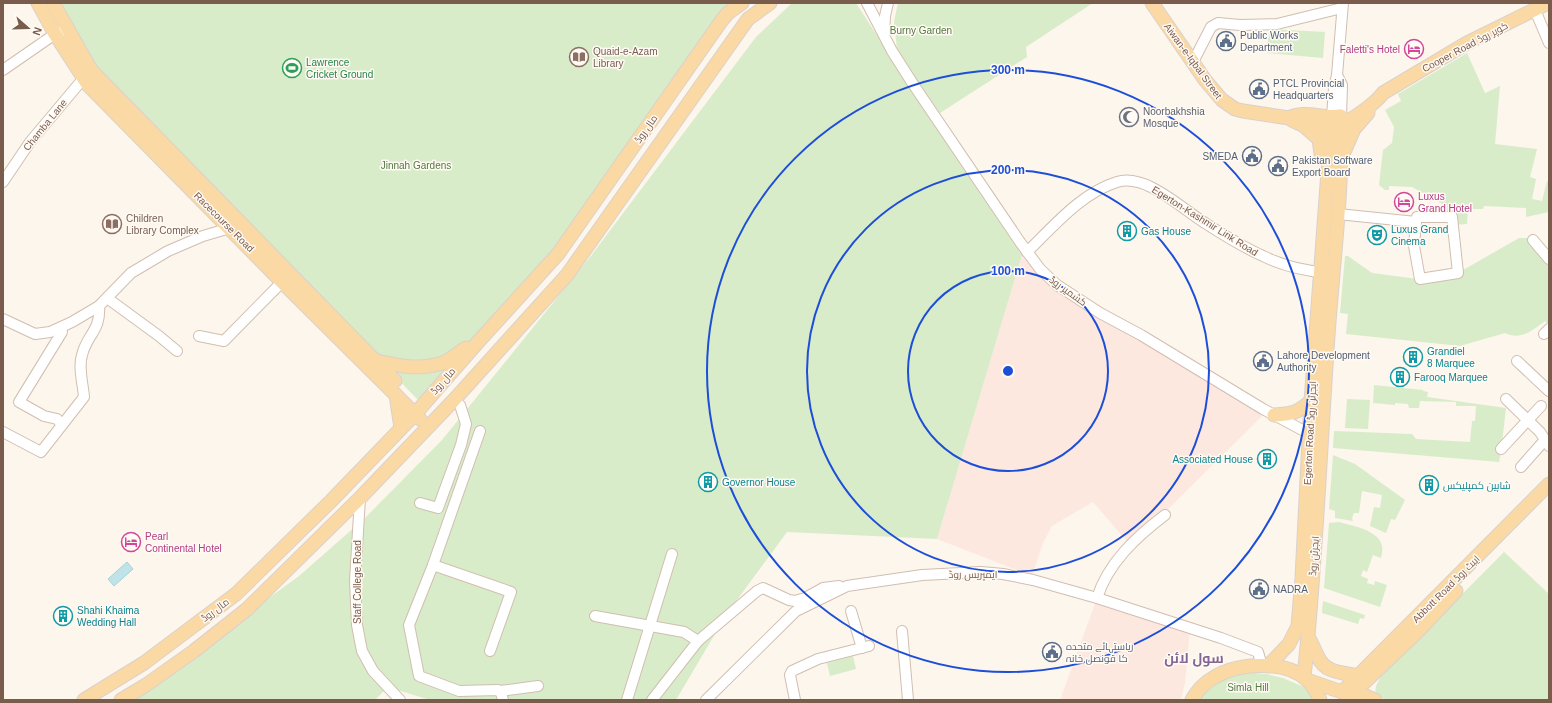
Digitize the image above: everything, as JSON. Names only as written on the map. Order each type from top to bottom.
[{"type":"main road","name":"Racecourse Road","points":[[38,3],[55,34],[140,138],[396,395],[418,411]]},
{"type":"main road","name":"Racecourse Road","points":[[53,3],[68,29],[87,74],[373,360],[431,424]]},
{"type":"main road","name":"مال روڈ","points":[[84,700],[144,663],[236,594],[418,411],[558,254],[722,20],[728,13],[742,3]]},
{"type":"main road","name":"مال روڈ","points":[[121,700],[146,685],[246,610],[360,498],[454,400],[567,275],[748,19],[770,3]]},
{"type":"main road","name":"Aiwan-e-Iqbal Street","points":[[1152,3],[1217,96],[1231,106],[1255,113],[1289,118],[1295,123],[1303,125],[1336,121]]},
{"type":"main road","name":"Cooper Road کوپر روڈ","points":[[1336,121],[1375,94],[1383,93],[1467,43],[1548,3]]},
{"type":"main road","name":"Cooper Road کوپر روڈ","points":[[1336,121],[1372,104],[1378,100],[1383,93]]},
{"type":"main road","points":[[1303,125],[1319,139],[1321,154],[1334,164],[1356,125],[1368,114],[1372,104]]},
{"type":"main road","name":"Aiwan-e-Iqbal Street","points":[[1289,118],[1296,114],[1336,121]]},
{"type":"main road","name":"Egerton Road ایجرٹن روڈ","points":[[1316,434],[1311,401],[1320,272],[1334,164],[1336,121]]},
{"type":"main road","name":"Egerton Road ایجرٹن روڈ","points":[[1265,666],[1290,644],[1298,626],[1302,570],[1334,273],[1338,214],[1334,164]]},
{"type":"main road","points":[[373,360],[412,367],[432,365],[446,362],[478,342]]},
{"type":"main road","points":[[396,395],[401,428]]},
{"type":"main road","points":[[1274,415],[1292,414],[1301,410],[1311,401]]},
{"type":"main road","name":"ایجرٹن روڈ","points":[[1305,679],[1316,434]]},
{"type":"main road","name":"Abbott Road ایبٹ روڈ","points":[[1356,691],[1548,490]]},
{"type":"main road","name":"Abbott Road ایبٹ روڈ","points":[[1356,691],[1377,671],[1498,542]]},
{"type":"main road","points":[[1308,637],[1314,644],[1319,659],[1325,666],[1337,673],[1356,691]]},
{"type":"main road","points":[[1192,700],[1203,685],[1214,677],[1237,668],[1265,666],[1290,670],[1305,679],[1314,688],[1320,700]]},
{"type":"main road","points":[[1377,671],[1375,684],[1378,700]]},
{"type":"main road","points":[[1305,679],[1356,691]]},
{"type":"street","name":"کشمیر روڈ","points":[[867,3],[892,51],[913,84],[1040,270],[1056,285],[1100,313],[1141,335],[1274,415],[1316,434]]},
{"type":"street","name":"کشمیر روڈ","points":[[884,34],[884,16],[888,3]]},
{"type":"street","points":[[1193,62],[1211,27],[1218,23],[1240,25],[1277,24],[1343,6],[1338,75],[1342,85],[1336,121]]},
{"type":"street","points":[[1535,10],[1549,43]]},
{"type":"street","points":[[3,70],[55,34],[68,29]]},
{"type":"street","name":"Chamba Lane","points":[[3,182],[30,142],[87,74]]},
{"type":"street","name":"Egerton-Kashmir Link Road","points":[[1027,252],[1081,202],[1108,185],[1126,180],[1140,182],[1163,194],[1205,223],[1263,256],[1292,267],[1334,273]]},
{"type":"street","points":[[1338,214],[1416,222]]},
{"type":"street","points":[[1417,217],[1452,218],[1458,273],[1420,279],[1414,246],[1416,222],[1417,217]]},
{"type":"street","points":[[3,319],[35,334],[50,332],[60,328],[99,306],[131,273],[168,251],[203,236],[230,228]]},
{"type":"street","points":[[1533,240],[1549,259]]},
{"type":"street","points":[[199,336],[224,340],[282,282]]},
{"type":"street","points":[[106,298],[159,336],[177,351]]},
{"type":"street","points":[[3,432],[41,452],[84,397],[81,357],[86,344],[95,331],[100,315],[99,306]]},
{"type":"street","points":[[60,328],[63,332],[19,402],[44,416],[57,419],[62,424]]},
{"type":"street","points":[[1517,360],[1549,391]]},
{"type":"street","points":[[1506,399],[1540,432],[1547,443],[1521,467]]},
{"type":"street","points":[[420,503],[438,508],[462,445],[466,424],[460,405],[454,400]]},
{"type":"street","points":[[1501,448],[1541,406]]},
{"type":"street","points":[[480,431],[433,565],[409,625],[419,676],[459,691],[501,696],[538,686]]},
{"type":"street","name":"Staff College Road","points":[[360,498],[355,581],[357,625],[362,650],[373,671],[400,700]]},
{"type":"street","points":[[1097,598],[1104,580],[1113,564],[1141,535],[1165,515]]},
{"type":"street","points":[[627,700],[672,554]]},
{"type":"street","points":[[433,565],[511,592],[490,651]]},
{"type":"street","name":"ایمپریس روڈ","points":[[706,700],[796,611],[847,586],[922,575],[988,572],[1033,580],[1097,598],[1258,652],[1265,666]]},
{"type":"street","points":[[652,700],[698,641],[757,590],[763,588],[789,600],[796,601],[805,598],[823,588],[847,586]]},
{"type":"street","points":[[795,700],[790,675],[792,671],[818,659],[865,647],[851,611]]},
{"type":"street","points":[[596,616],[684,632],[698,641]]},
{"type":"street","points":[[902,632],[908,700]]},
{"type":"shaded area","points":[[1022,255],[1265,413],[1131,546],[1093,502],[1052,526],[1043,543],[1032,576],[937,539]]},
{"type":"shaded area","points":[[1097,598],[1190,629],[1185,683],[1181,700],[1060,700]]},
{"type":"green space","name":"Jinnah Gardens","points":[[60,3],[732,3],[555,253],[421,403],[94,66]]},
{"type":"green space","name":"Governor House","points":[[792,3],[856,3],[1022,255],[937,539],[787,532],[728,612],[676,700],[430,700],[388,687],[375,700],[134,700],[150,690],[248,613],[299,576],[365,518],[442,440],[590,257],[756,37]]},
{"type":"green space","name":"Burny Garden","points":[[898,3],[1093,3],[1026,47],[1027,57],[940,113],[897,49],[894,22]]},
{"type":"green space","points":[[1269,29],[1325,32],[1323,58],[1267,53]]},
{"type":"green space","points":[[1467,53],[1485,93],[1500,86],[1495,144],[1537,149],[1530,177],[1536,179],[1532,199],[1542,201],[1547,181],[1549,182],[1549,212],[1526,217],[1526,208],[1484,206],[1483,209],[1468,209],[1467,224],[1453,225],[1447,217],[1446,206],[1412,187],[1389,186],[1389,190],[1385,190],[1379,185],[1383,150],[1392,143],[1394,127],[1385,110],[1401,101],[1398,94]]},
{"type":"green space","points":[[1519,238],[1528,238],[1549,264],[1549,325],[1545,321],[1531,331],[1522,335],[1516,336],[1505,333],[1460,346],[1346,334],[1348,314],[1340,313],[1345,256],[1348,256],[1372,273],[1418,279],[1458,273]]},
{"type":"green space","points":[[1374,385],[1423,390],[1428,392],[1427,397],[1506,408],[1499,462],[1333,448],[1334,431],[1412,434],[1416,439],[1470,442],[1472,421],[1475,421],[1476,406],[1456,406],[1456,402],[1420,401],[1419,408],[1409,408],[1408,404],[1395,403],[1395,405],[1373,403]]},
{"type":"green space","points":[[1347,399],[1370,400],[1368,429],[1345,428]]},
{"type":"green space","points":[[1333,455],[1355,464],[1405,500],[1395,520],[1391,519],[1386,533],[1370,526],[1374,507],[1380,508],[1382,495],[1362,491],[1359,513],[1354,513],[1352,518],[1353,521],[1335,518],[1335,511],[1329,509]]},
{"type":"green space","points":[[1339,522],[1370,532],[1381,542],[1383,549],[1381,558],[1373,555],[1367,572],[1363,570],[1361,576],[1368,579],[1367,583],[1374,585],[1375,581],[1387,585],[1380,607],[1324,588],[1329,523]]},
{"type":"green space","points":[[1500,548],[1549,594],[1549,700],[1387,700],[1377,696],[1377,683],[1381,676],[1504,552]]},
{"type":"green space","points":[[1323,601],[1365,615],[1364,619],[1360,618],[1358,624],[1322,613]]},
{"type":"green space","points":[[853,656],[856,669],[830,676],[827,663]]},
{"type":"green space","name":"Simla Hill","points":[[1242,672],[1266,674],[1283,678],[1304,687],[1314,700],[1199,700],[1213,684]]},
{"type":"water","points":[[127,562],[133,569],[114,586],[108,579]]},
{"type":"place","name":"Public Works Department","points":[[1226,41]]},
{"type":"place","name":"Faletti's Hotel","points":[[1414,49]]},
{"type":"place","name":"Quaid-e-Azam Library","points":[[579,57]]},
{"type":"place","name":"Lawrence Cricket Ground","points":[[292,68]]},
{"type":"place","name":"PTCL Provincial Headquarters","points":[[1259,89]]},
{"type":"place","name":"Noorbakhshia Mosque","points":[[1129,117]]},
{"type":"place","name":"SMEDA","points":[[1252,156]]},
{"type":"place","name":"Pakistan Software Export Board","points":[[1278,166]]},
{"type":"place","name":"Luxus Grand Hotel","points":[[1404,202]]},
{"type":"place","name":"Children Library Complex","points":[[112,224]]},
{"type":"place","name":"Gas House","points":[[1127,231]]},
{"type":"place","name":"Luxus Grand Cinema","points":[[1377,235]]},
{"type":"place","name":"Grandiel 8 Marquee","points":[[1413,357]]},
{"type":"place","name":"Lahore Development Authority","points":[[1263,361]]},
{"type":"place","name":"Farooq Marquee","points":[[1400,377]]},
{"type":"place","name":"Associated House","points":[[1267,459]]},
{"type":"place","name":"Governor House","points":[[708,482]]},
{"type":"place","name":"شاہین کمپلیکس","points":[[1429,485]]},
{"type":"place","name":"Pearl Continental Hotel","points":[[131,542]]},
{"type":"place","name":"NADRA","points":[[1259,589]]},
{"type":"place","name":"Shahi Khaima Wedding Hall","points":[[63,616]]},
{"type":"place","name":"ریاستہائے متحدہ کا قونصل خانہ","points":[[1052,652]]},
{"type":"district","name":"سول لائن","points":[[1194,658]]}]
